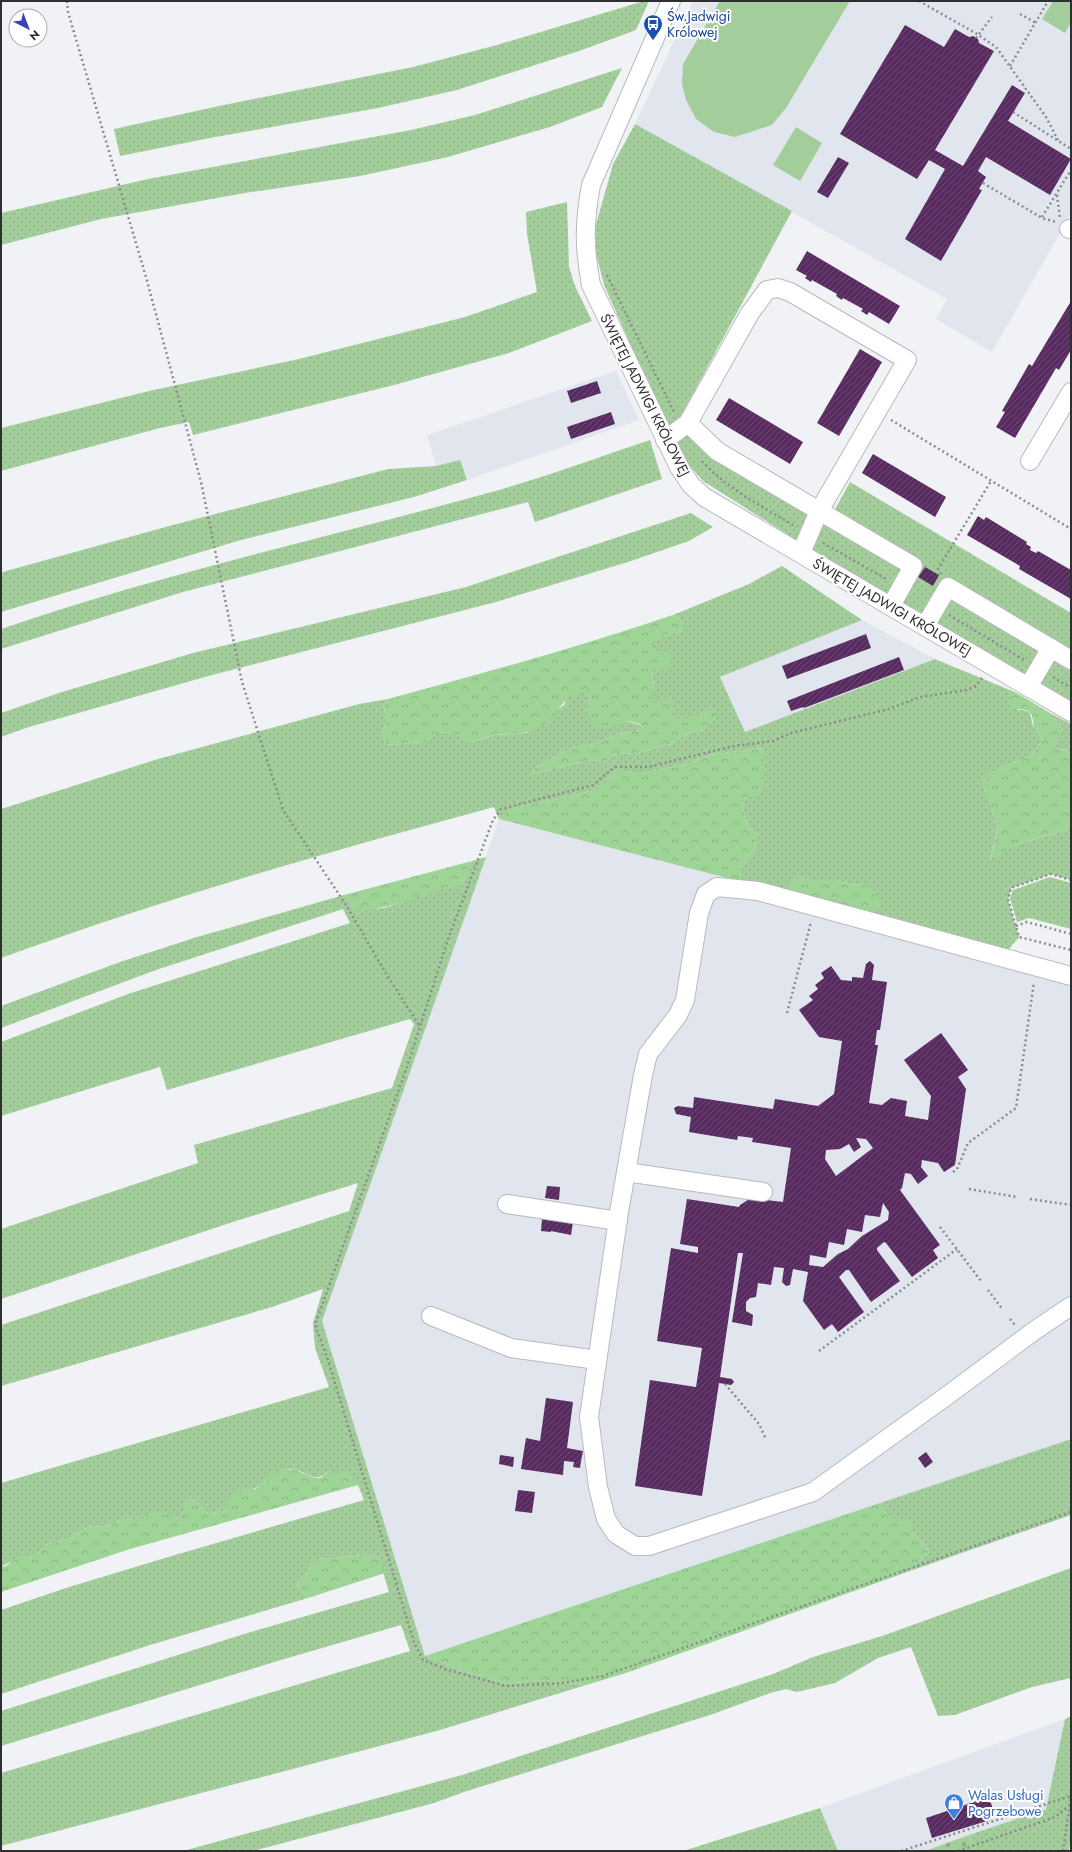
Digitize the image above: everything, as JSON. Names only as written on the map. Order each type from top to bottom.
[{"type":"street","name":"ŚWIĘTEJ JADWIGI KRÓLOWEJ","points":[[671,1],[591,185],[586,211],[584,235],[591,285],[665,440],[691,485],[704,497],[1071,712]]},
{"type":"street","points":[[665,440],[685,425],[750,313],[767,290],[778,288],[790,292],[907,360],[818,511],[801,553]]},
{"type":"street","points":[[1030,461],[1071,392]]},
{"type":"street","points":[[685,425],[717,451],[913,566],[890,606]]},
{"type":"street","points":[[925,626],[948,587],[1071,660]]},
{"type":"street","points":[[1028,687],[1051,648]]},
{"type":"street","points":[[1071,976],[758,891],[717,887],[706,894],[699,913],[685,1000],[678,1015],[648,1054],[639,1093],[618,1220],[589,1417],[598,1487],[606,1518],[616,1534],[636,1546],[649,1546],[813,1492],[931,1408],[1034,1331],[1071,1306]]},
{"type":"street","points":[[626,1172],[763,1192]]},
{"type":"street","points":[[507,1204],[618,1220]]},
{"type":"street","points":[[431,1316],[511,1348],[597,1360]]},
{"type":"path","points":[[67,1],[70,20],[146,277],[201,482],[242,682],[283,810],[346,905],[385,972],[419,1025]]},
{"type":"path","points":[[919,1],[996,47],[1046,117],[1058,140]]},
{"type":"path","points":[[1010,66],[1048,1]]},
{"type":"path","points":[[1020,14],[1036,23]]},
{"type":"path","points":[[977,36],[992,17]]},
{"type":"path","points":[[1013,112],[1071,149]]},
{"type":"path","points":[[1042,218],[1071,170]]},
{"type":"path","points":[[983,183],[1042,218],[1061,224],[1057,194]]},
{"type":"path","points":[[605,268],[685,425]]},
{"type":"path","points":[[877,412],[1071,529]]},
{"type":"path","points":[[699,458],[714,474],[736,490],[900,588]]},
{"type":"path","points":[[948,587],[938,569],[991,481]]},
{"type":"path","points":[[936,607],[1071,688]]},
{"type":"path","points":[[992,666],[976,686],[966,690],[920,697],[889,709],[791,733],[773,741],[734,746],[648,767],[615,767],[593,785],[501,809],[493,820],[448,939],[419,1025],[408,1064],[315,1325],[327,1357],[414,1642],[423,1660],[445,1669],[506,1686],[562,1683],[602,1676],[1071,1512]]},
{"type":"path","points":[[1071,880],[1051,874],[1011,888],[1008,900],[1019,937],[1071,950]]},
{"type":"path","points":[[787,1012],[812,918]]},
{"type":"path","points":[[1016,926],[1028,922],[1071,934]]},
{"type":"path","points":[[953,1172],[957,1169],[968,1144],[1016,1108],[1035,980]]},
{"type":"path","points":[[968,1190],[1017,1197]]},
{"type":"path","points":[[1030,1199],[1071,1204]]},
{"type":"path","points":[[940,1227],[981,1281]]},
{"type":"path","points":[[819,1351],[957,1249]]},
{"type":"path","points":[[988,1290],[1003,1310]]},
{"type":"path","points":[[725,1384],[759,1424],[766,1439]]},
{"type":"path","points":[[901,1851],[1071,1796],[1063,1851]]},
{"type":"path","points":[[958,1851],[1055,1817],[1070,1804]]},
{"type":"shaded area","points":[[693,1],[1071,1],[1071,214],[992,352],[936,319],[947,299],[635,124]]},
{"type":"shaded area","points":[[616,371],[639,420],[467,480],[460,460],[436,466],[427,435]]},
{"type":"shaded area","points":[[862,620],[935,659],[745,732],[720,677]]},
{"type":"shaded area","points":[[499,819],[1071,966],[1071,1439],[425,1656],[322,1321]]},
{"type":"shaded area","points":[[1065,1719],[1046,1809],[925,1851],[838,1851],[820,1808]]},
{"type":"green space","points":[[644,1],[649,1],[636,30],[582,50],[457,90],[378,108],[210,138],[120,156],[114,129],[219,106],[413,67],[497,45]]},
{"type":"green space","points":[[720,1],[850,1],[786,108],[772,125],[735,137],[714,132],[696,119],[686,100],[682,84],[683,64]]},
{"type":"green space","points":[[1053,1],[1071,1],[1071,23],[1065,33],[1042,19]]},
{"type":"green space","points":[[622,68],[602,107],[550,127],[448,157],[360,176],[245,193],[101,219],[1,245],[1,213],[148,179],[411,130],[475,115]]},
{"type":"green space","points":[[635,124],[792,211],[683,412],[721,448],[834,511],[850,482],[1071,613],[1071,701],[823,557],[703,481],[679,453],[604,285],[596,253],[595,228],[613,164]]},
{"type":"green space","points":[[796,127],[822,143],[800,181],[773,165]]},
{"type":"green space","points":[[567,202],[569,267],[575,286],[592,321],[509,353],[394,385],[193,435],[189,422],[160,428],[1,471],[1,428],[149,391],[299,359],[465,317],[537,292],[527,234],[526,212]]},
{"type":"green space","points":[[650,440],[662,479],[535,522],[528,502],[183,592],[1,649],[1,629],[61,609],[244,557],[427,510],[509,487]]},
{"type":"green space","points":[[460,460],[467,480],[414,497],[241,540],[1,612],[1,573],[6,571],[173,525],[388,469],[436,466]]},
{"type":"green space","points":[[691,513],[713,527],[689,541],[628,562],[496,602],[212,675],[29,727],[1,737],[1,713],[62,692],[193,653],[466,587]]},
{"type":"green space","points":[[782,566],[862,620],[720,677],[745,732],[935,659],[1017,693],[1011,695],[1018,710],[1027,711],[1031,715],[1033,725],[1043,740],[1030,757],[1008,765],[990,774],[982,782],[998,827],[990,861],[1013,846],[1071,828],[1071,880],[1051,874],[1011,888],[1008,900],[1019,937],[1008,950],[876,916],[867,884],[851,885],[836,880],[809,880],[795,876],[790,894],[739,881],[742,864],[755,850],[757,837],[747,822],[742,805],[748,797],[762,748],[709,755],[688,764],[637,774],[616,769],[609,775],[606,784],[584,793],[514,808],[507,811],[499,819],[494,807],[370,841],[184,896],[62,936],[1,958],[1,809],[158,759],[359,704],[388,699],[383,707],[388,719],[382,733],[386,745],[426,742],[437,732],[453,733],[472,742],[494,735],[527,733],[564,705],[568,697],[579,692],[586,692],[590,699],[587,710],[606,727],[617,723],[629,722],[644,727],[637,731],[618,734],[594,744],[572,748],[533,769],[532,774],[592,760],[604,762],[619,753],[634,754],[671,744],[691,732],[699,731],[708,727],[719,713],[711,710],[689,718],[677,719],[667,714],[656,703],[647,699],[654,684],[651,670],[673,655],[652,650],[653,644],[664,636],[682,631],[681,621],[673,615],[749,584]]},
{"type":"green space","points":[[673,615],[681,621],[682,631],[664,636],[653,644],[653,650],[674,655],[666,668],[651,670],[655,691],[647,699],[658,703],[673,696],[675,704],[668,715],[673,717],[690,717],[711,710],[720,712],[708,727],[699,731],[691,732],[671,744],[634,754],[619,753],[604,762],[592,760],[532,774],[533,769],[572,748],[594,744],[618,734],[637,731],[644,727],[636,723],[629,722],[618,723],[604,728],[595,726],[590,722],[587,709],[590,699],[586,693],[579,693],[573,695],[564,702],[552,717],[541,727],[529,732],[503,734],[472,742],[453,733],[437,732],[426,742],[386,745],[382,733],[388,719],[383,707],[388,699],[567,649]]},
{"type":"green space","points":[[1017,693],[1050,713],[1063,729],[1056,740],[1056,748],[1066,750],[1071,753],[1071,828],[1013,846],[990,862],[998,827],[982,782],[990,774],[1008,765],[1030,757],[1043,740],[1034,728],[1032,715],[1026,710],[1010,708],[1011,695]]},
{"type":"green space","points":[[1050,713],[1071,724],[1071,753],[1066,750],[1056,748],[1056,740],[1063,729]]},
{"type":"green space","points":[[763,748],[764,772],[761,796],[748,797],[742,805],[747,822],[757,837],[755,850],[742,864],[739,881],[499,819],[507,811],[514,808],[584,793],[606,784],[609,775],[616,769],[637,774],[688,764],[709,755]]},
{"type":"green space","points":[[486,857],[322,1321],[425,1656],[460,1670],[506,1684],[541,1680],[586,1685],[440,1730],[1,1846],[1,1773],[410,1651],[401,1625],[281,1660],[1,1746],[1,1711],[244,1634],[389,1592],[379,1559],[368,1554],[331,1559],[321,1558],[311,1564],[308,1572],[300,1579],[297,1586],[308,1598],[150,1645],[1,1694],[1,1610],[69,1587],[364,1500],[358,1485],[330,1471],[316,1478],[294,1469],[274,1471],[260,1486],[240,1491],[223,1511],[209,1514],[197,1501],[189,1499],[181,1516],[174,1519],[169,1517],[121,1520],[106,1526],[87,1527],[71,1538],[45,1545],[39,1552],[30,1557],[12,1561],[1,1567],[1,1483],[329,1387],[315,1348],[313,1323],[323,1289],[272,1307],[1,1386],[1,1325],[349,1211],[358,1183],[236,1221],[1,1299],[1,1229],[198,1163],[194,1145],[392,1088],[414,1024],[410,1019],[167,1090],[160,1067],[1,1116],[1,1042],[128,994],[350,923],[343,909],[156,970],[1,1028],[1,1006],[120,962],[197,937],[344,895],[356,910],[384,908],[440,889],[462,884],[472,861]]},
{"type":"green space","points":[[472,861],[462,884],[396,904],[356,910],[344,895]]},
{"type":"green space","points":[[795,876],[809,880],[836,880],[851,885],[867,884],[874,890],[880,904],[876,916],[790,894],[789,886]]},
{"type":"green space","points":[[1050,877],[1071,883],[1071,929],[1029,918],[1017,922],[1010,898],[1013,890]]},
{"type":"green space","points":[[1071,1439],[1071,1515],[910,1571],[929,1552],[925,1545],[912,1532],[888,1517],[880,1503]]},
{"type":"green space","points":[[282,1469],[296,1470],[314,1478],[320,1478],[330,1471],[347,1470],[358,1485],[130,1549],[1,1592],[1,1567],[6,1566],[20,1555],[30,1557],[39,1552],[45,1545],[71,1538],[87,1527],[106,1526],[121,1520],[145,1518],[149,1513],[164,1510],[171,1517],[181,1516],[189,1499],[197,1501],[209,1514],[223,1511],[232,1497],[240,1491],[256,1489],[265,1482],[273,1471]]},
{"type":"green space","points":[[880,1503],[888,1517],[912,1520],[912,1532],[925,1545],[929,1552],[910,1571],[623,1674],[586,1685],[541,1680],[506,1684],[460,1670],[425,1656]]},
{"type":"green space","points":[[368,1554],[379,1559],[385,1573],[308,1598],[297,1586],[300,1579],[308,1572],[311,1564],[321,1558],[331,1559]]},
{"type":"green space","points":[[1071,1568],[1071,1678],[1032,1687],[955,1715],[938,1716],[911,1647],[878,1658],[835,1683],[797,1692],[786,1689],[770,1693],[713,1714],[464,1792],[434,1803],[253,1851],[183,1851],[462,1775],[773,1674],[813,1657],[882,1636]]},
{"type":"green space","points":[[1071,1716],[1071,1833],[1069,1851],[974,1851],[969,1835],[1046,1809],[1065,1719]]},
{"type":"green space","points":[[820,1808],[838,1851],[683,1851]]},
{"type":"green space","points":[[969,1835],[974,1851],[925,1851]]},
{"type":"building","points":[[905,25],[944,47],[955,29],[969,37],[973,36],[978,39],[979,43],[994,51],[935,150],[963,166],[1012,85],[1025,93],[1008,121],[1071,159],[1050,195],[986,157],[978,171],[986,177],[979,189],[982,190],[941,261],[905,239],[945,169],[929,160],[917,179],[840,134]]},
{"type":"building","points":[[838,157],[849,163],[828,198],[817,192]]},
{"type":"building","points":[[807,251],[900,306],[889,324],[869,312],[867,315],[861,311],[863,309],[843,298],[842,300],[836,296],[837,294],[812,280],[811,282],[805,278],[807,276],[796,270]]},
{"type":"building","points":[[1071,301],[1071,350],[1059,370],[1056,368],[1015,438],[996,427],[1005,412],[1002,411],[1029,364],[1032,366]]},
{"type":"building","points":[[860,349],[882,362],[839,436],[817,423]]},
{"type":"building","points":[[597,381],[601,393],[571,403],[567,391]]},
{"type":"building","points":[[729,398],[803,442],[790,464],[716,420]]},
{"type":"building","points":[[611,412],[615,424],[571,439],[567,427]]},
{"type":"building","points":[[873,454],[946,497],[935,517],[862,473]]},
{"type":"building","points":[[978,516],[984,520],[986,517],[1027,542],[1026,544],[1031,547],[1030,550],[1036,553],[1038,551],[1071,570],[1071,599],[1019,569],[1020,566],[967,535]]},
{"type":"building","points":[[925,567],[939,575],[933,586],[918,577]]},
{"type":"building","points":[[866,634],[871,648],[787,679],[782,666]]},
{"type":"building","points":[[899,657],[904,670],[804,708],[791,711],[787,701]]},
{"type":"building","points":[[870,961],[874,965],[872,980],[887,982],[880,1030],[877,1030],[875,1045],[878,1045],[869,1103],[882,1105],[891,1098],[907,1101],[905,1116],[928,1120],[931,1096],[904,1060],[941,1033],[968,1070],[958,1077],[966,1089],[955,1165],[944,1172],[938,1163],[922,1160],[921,1167],[928,1176],[918,1184],[911,1174],[905,1173],[902,1188],[900,1190],[940,1245],[933,1250],[938,1258],[912,1277],[884,1242],[877,1248],[877,1250],[900,1281],[871,1302],[849,1270],[846,1270],[839,1277],[864,1312],[838,1332],[832,1324],[824,1330],[803,1301],[808,1272],[793,1269],[790,1285],[786,1286],[782,1282],[784,1268],[774,1267],[771,1285],[758,1283],[756,1297],[750,1298],[746,1302],[746,1311],[753,1315],[752,1326],[732,1322],[743,1253],[738,1253],[720,1377],[732,1379],[734,1382],[731,1385],[719,1383],[702,1496],[635,1486],[650,1380],[696,1387],[702,1348],[657,1341],[671,1248],[698,1253],[698,1247],[680,1244],[687,1199],[739,1207],[751,1198],[783,1202],[791,1148],[752,1142],[753,1138],[738,1136],[737,1140],[689,1132],[691,1117],[676,1114],[674,1108],[678,1106],[693,1108],[694,1097],[773,1109],[775,1099],[818,1106],[834,1094],[842,1041],[819,1037],[799,1010],[813,1000],[809,996],[818,989],[815,985],[824,978],[821,973],[831,966],[841,980],[852,981],[852,977],[863,978],[866,964]],"holes":[[[856,1138],[866,1139],[873,1148],[836,1176],[825,1159],[826,1150],[840,1149],[849,1144],[854,1152],[861,1147]],[[883,1203],[889,1212],[888,1220],[862,1236],[848,1249],[838,1254],[823,1267],[809,1265],[810,1255],[826,1258],[829,1242],[844,1245],[847,1229],[862,1232],[865,1215],[880,1217]]]},
{"type":"building","points":[[547,1186],[560,1187],[559,1200],[545,1198]]},
{"type":"building","points":[[542,1218],[573,1222],[571,1235],[551,1231],[541,1231]]},
{"type":"building","points":[[546,1398],[573,1402],[567,1448],[583,1451],[580,1468],[573,1467],[574,1462],[564,1461],[563,1475],[521,1469],[526,1438],[540,1441]]},
{"type":"building","points":[[926,1452],[933,1462],[925,1468],[918,1458]]},
{"type":"building","points":[[500,1455],[514,1457],[513,1467],[499,1464]]},
{"type":"building","points":[[518,1490],[535,1492],[532,1513],[515,1511]]},
{"type":"building","name":"Walas Usługi Pogrzebowe","points":[[983,1799],[991,1803],[994,1812],[990,1820],[932,1838],[926,1818]]},
{"type":"place","name":"Św.Jadwigi Królowej","points":[[653,41]]},
{"type":"place","name":"Walas Usługi Pogrzebowe","points":[[954,1820]]}]
